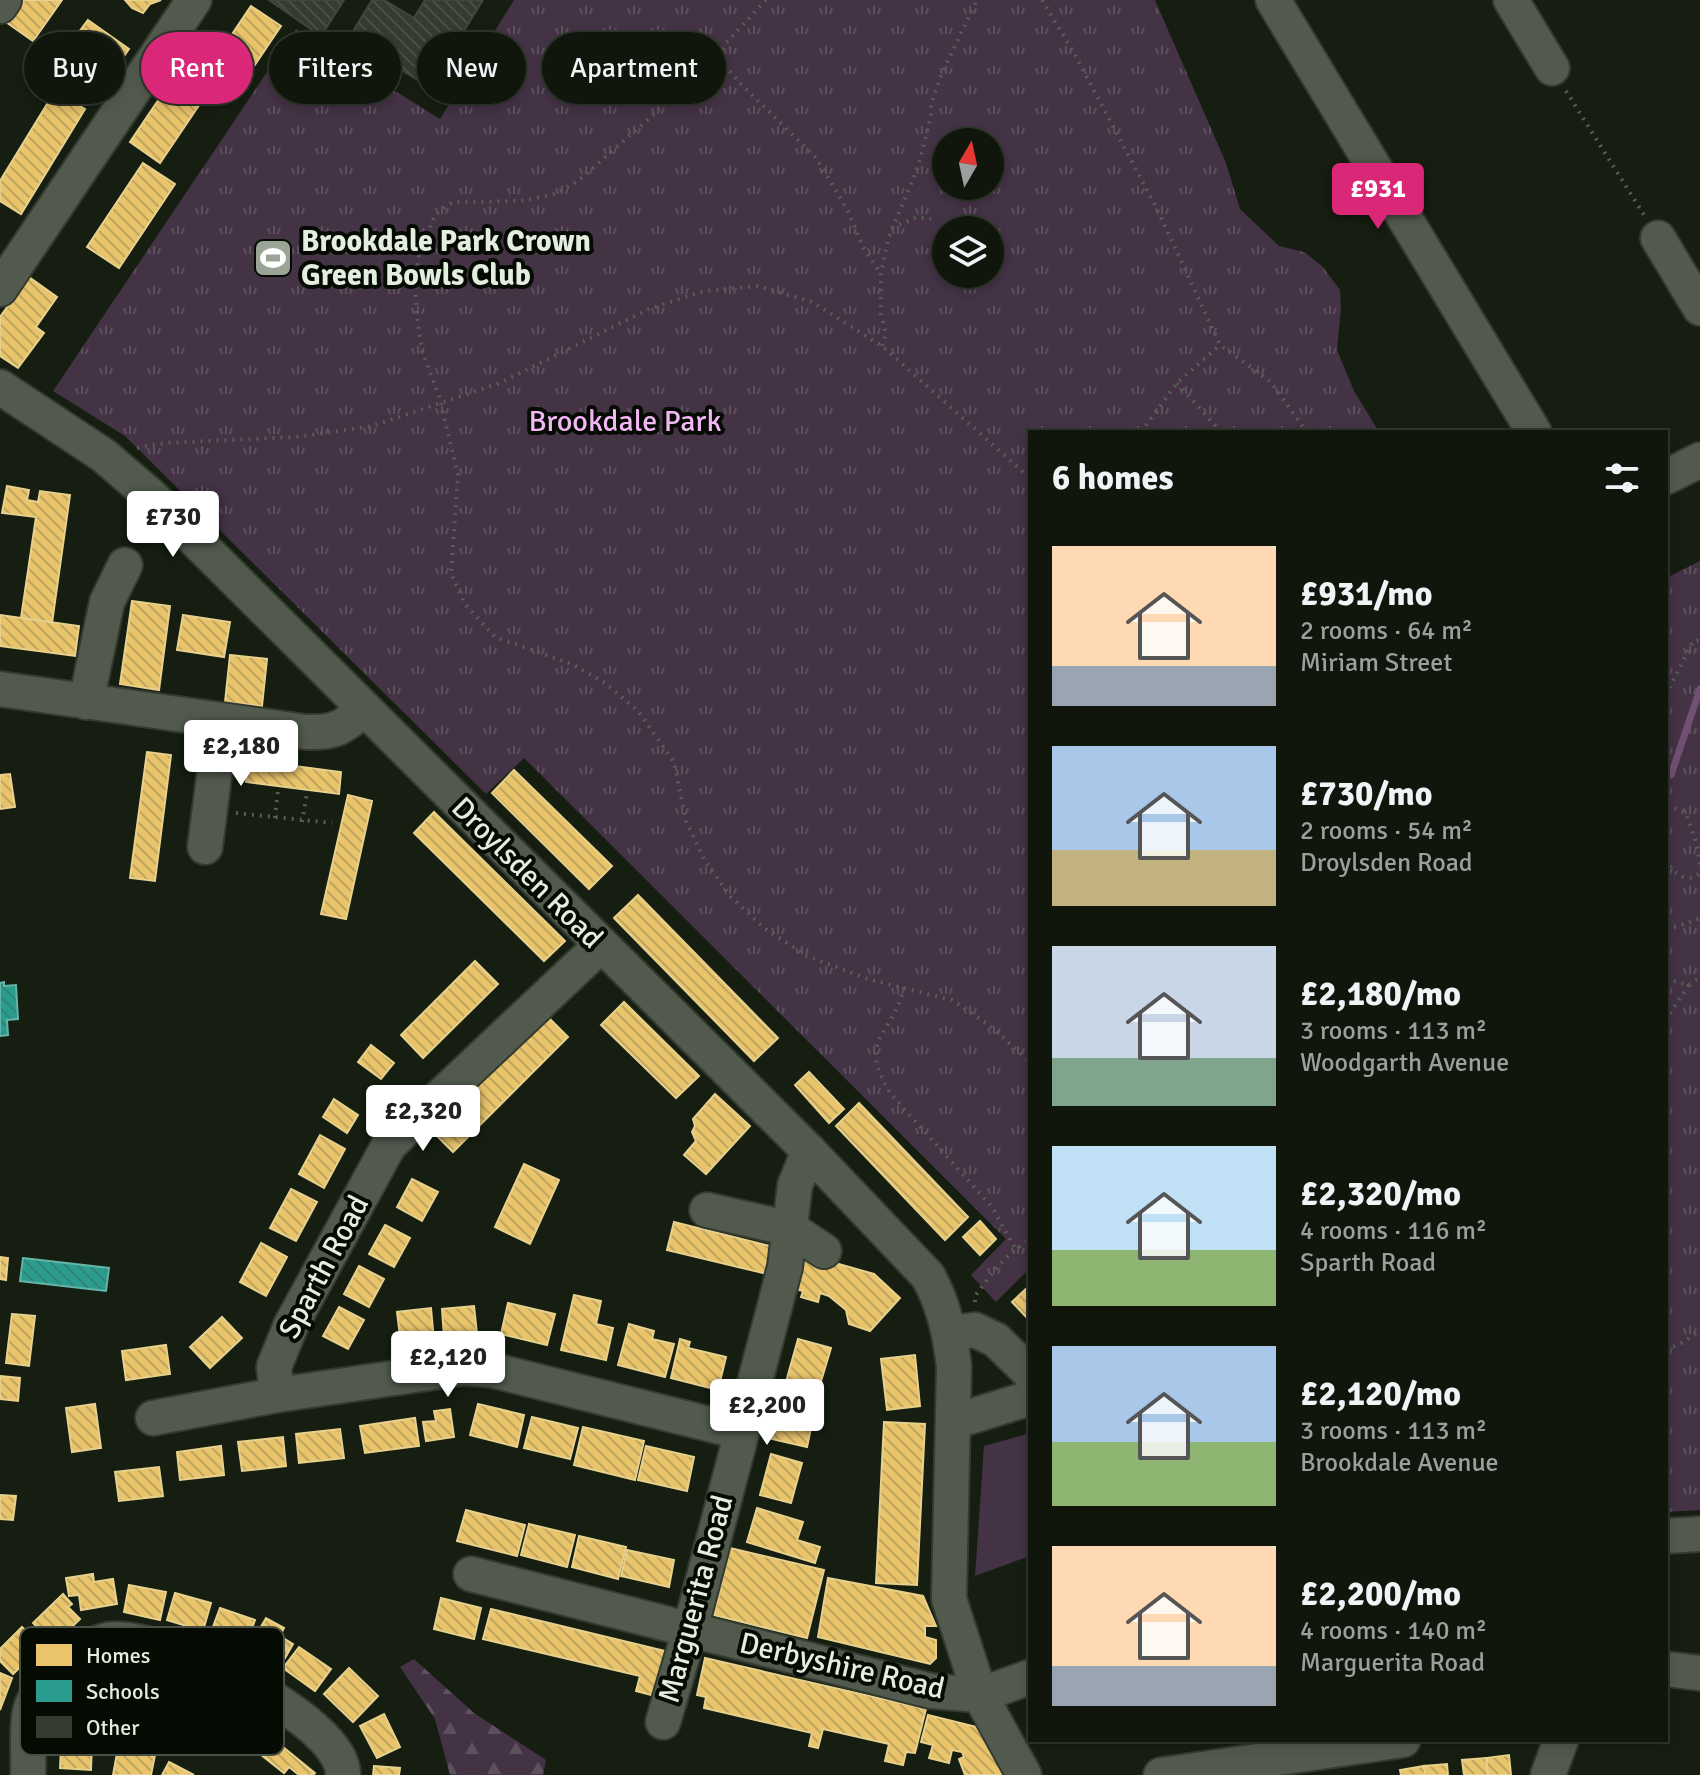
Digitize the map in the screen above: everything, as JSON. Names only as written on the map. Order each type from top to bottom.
[{"type":"street","points":[[0,6],[4,0]]},
{"type":"street","points":[[0,289],[194,0]]},
{"type":"street","points":[[1273,0],[1533,430]]},
{"type":"street","points":[[1511,0],[1552,68]]},
{"type":"street","points":[[1658,238],[1700,308]]},
{"type":"street","name":"Droylsden Road","points":[[0,387],[103,455],[151,496],[809,1151],[928,1276],[962,1332],[954,1366],[949,1599],[980,1695],[1024,1775]]},
{"type":"street","points":[[1668,476],[1700,460]]},
{"type":"street","points":[[86,702],[107,602],[125,565]]},
{"type":"street","points":[[0,689],[221,722],[321,732],[344,727],[364,709]]},
{"type":"street","points":[[205,847],[221,722]]},
{"type":"street","name":"Sparth Road","points":[[277,1395],[274,1367],[291,1325],[389,1145],[600,946]]},
{"type":"street","name":"Marguerita Road","points":[[663,1722],[785,1267],[795,1185],[809,1151]]},
{"type":"street","points":[[707,1210],[791,1229],[824,1251]]},
{"type":"street","points":[[962,1332],[996,1340],[1028,1371]]},
{"type":"street","points":[[153,1418],[277,1395],[463,1368],[492,1370],[741,1432]]},
{"type":"street","points":[[953,1422],[1028,1399]]},
{"type":"street","points":[[1668,1536],[1700,1534]]},
{"type":"street","name":"Derbyshire Road","points":[[471,1574],[931,1691],[980,1695]]},
{"type":"street","points":[[1668,1669],[1700,1673]]},
{"type":"street","points":[[980,1695],[1028,1678]]},
{"type":"street","points":[[284,1706],[327,1741],[342,1759],[343,1775]]},
{"type":"street","points":[[1161,1775],[1389,1742]]},
{"type":"street","points":[[1548,1775],[1560,1742]]},
{"type":"street","points":[[28,1775],[29,1755]]},
{"type":"path","points":[[726,41],[766,0]]},
{"type":"path","points":[[882,346],[886,334],[881,314],[881,274],[892,228],[918,167],[931,116],[931,104],[942,73],[977,0]]},
{"type":"path","points":[[1042,0],[1074,53],[1157,209],[1220,345],[1270,381],[1306,430]]},
{"type":"path","points":[[726,67],[817,159],[848,211],[863,247],[881,274]]},
{"type":"path","points":[[1552,68],[1658,238]]},
{"type":"path","points":[[665,104],[578,181],[555,194],[521,201],[453,202],[435,215],[419,254],[415,284],[422,351],[440,403],[458,475],[451,574],[465,604],[495,637],[572,664],[605,683],[638,711],[674,762],[686,821],[704,859],[731,897],[764,928],[807,956],[868,979],[952,1000],[989,1025],[1028,1060]]},
{"type":"path","points":[[892,228],[917,217],[931,219]]},
{"type":"path","points":[[103,455],[165,443],[296,437],[372,426],[500,383],[649,309],[704,291],[758,286],[812,302],[882,346],[1028,476]]},
{"type":"path","points":[[1142,430],[1177,383],[1220,345]]},
{"type":"path","points":[[1177,383],[1219,430]]},
{"type":"path","points":[[1668,691],[1693,641],[1700,640]]},
{"type":"path","points":[[275,818],[278,790]]},
{"type":"path","points":[[302,822],[307,793]]},
{"type":"path","points":[[1668,806],[1686,813],[1697,845],[1700,866]]},
{"type":"path","points":[[209,810],[332,823]]},
{"type":"path","points":[[1668,862],[1684,879],[1691,879],[1700,873]]},
{"type":"path","points":[[1668,926],[1676,927],[1700,918]]},
{"type":"path","points":[[1668,1016],[1689,985],[1700,977]]},
{"type":"path","points":[[1668,980],[1689,985]]},
{"type":"path","points":[[904,987],[901,1002],[879,1038],[873,1056],[878,1073],[890,1093],[992,1207],[1015,1248]]},
{"type":"path","points":[[962,1332],[975,1296],[1015,1248],[1028,1241]]},
{"type":"path","points":[[1668,1349],[1700,1330]]},
{"type":"green space","name":"Brookdale Park","points":[[514,0],[1155,0],[1226,163],[1240,209],[1279,246],[1304,252],[1322,266],[1340,290],[1337,350],[1354,391],[1378,430],[1028,430],[1028,1270],[996,1302],[971,1275],[1006,1239],[524,758],[486,794],[125,436],[53,391],[246,104],[253,104],[253,93],[269,69],[269,104],[401,104],[401,95],[440,119],[449,104],[526,104],[526,32],[494,32]]},
{"type":"green space","points":[[1700,561],[1700,1510],[1668,1512],[1668,577]]},
{"type":"green space","points":[[1028,1434],[1028,1557],[975,1576],[984,1446]]},
{"type":"green space","points":[[414,1659],[474,1713],[546,1760],[543,1775],[450,1775],[435,1719],[400,1667]]},
{"type":"building: Homes","points":[[21,0],[62,0],[39,32],[24,32],[24,35],[6,22]]},
{"type":"building: Homes","points":[[125,0],[161,0],[150,4],[143,13]]},
{"type":"building: Homes","points":[[251,6],[281,26],[277,32],[269,32],[269,44],[253,68],[253,32],[234,32]]},
{"type":"building: Homes","points":[[88,20],[105,32],[79,32]]},
{"type":"building: Homes","points":[[47,104],[77,104],[85,109],[21,214],[0,201],[0,181]]},
{"type":"building: Homes","points":[[156,104],[200,104],[160,163],[130,142]]},
{"type":"building: Homes","points":[[143,163],[175,184],[119,268],[87,247]]},
{"type":"building: Homes","points":[[29,277],[57,297],[36,327],[44,333],[18,368],[0,356],[0,317]]},
{"type":"building: Homes","points":[[7,486],[29,490],[27,500],[38,502],[40,491],[70,495],[52,623],[21,618],[36,517],[2,513]]},
{"type":"building: Homes","points":[[132,601],[170,606],[159,690],[120,684]]},
{"type":"building: Homes","points":[[0,615],[79,626],[75,656],[0,646]]},
{"type":"building: Homes","points":[[183,615],[230,622],[224,657],[177,650]]},
{"type":"building: Homes","points":[[230,655],[267,659],[262,706],[225,702]]},
{"type":"building: Homes","points":[[147,752],[171,755],[155,881],[130,878]]},
{"type":"building: Homes","points":[[249,760],[341,772],[339,794],[246,782]]},
{"type":"building: Homes","points":[[514,770],[612,866],[589,889],[492,793]]},
{"type":"building: Homes","points":[[10,774],[15,807],[0,809],[0,775]]},
{"type":"building: Homes","points":[[348,795],[372,801],[346,919],[321,914]]},
{"type":"building: Homes","points":[[434,812],[565,941],[544,961],[414,833]]},
{"type":"building: Homes","points":[[638,895],[778,1038],[754,1061],[614,918]]},
{"type":"building: Homes","points":[[475,961],[498,984],[423,1058],[401,1035]]},
{"type":"building: Homes","points":[[624,1002],[699,1076],[676,1098],[601,1025]]},
{"type":"building: Homes","points":[[545,1014],[568,1037],[453,1152],[430,1129]]},
{"type":"building: Homes","points":[[371,1045],[394,1063],[381,1079],[358,1062]]},
{"type":"building: Homes","points":[[809,1072],[844,1109],[829,1123],[795,1085]]},
{"type":"building: Homes","points":[[715,1094],[750,1126],[706,1174],[684,1155],[696,1141],[692,1132],[695,1126],[693,1119]]},
{"type":"building: Homes","points":[[334,1099],[358,1115],[347,1133],[323,1117]]},
{"type":"building: Homes","points":[[859,1103],[968,1217],[945,1240],[836,1126]]},
{"type":"building: Homes","points":[[320,1135],[345,1149],[324,1188],[299,1174]]},
{"type":"building: Homes","points":[[524,1164],[559,1180],[530,1244],[495,1227]]},
{"type":"building: Homes","points":[[412,1179],[438,1192],[422,1221],[397,1207]]},
{"type":"building: Homes","points":[[291,1189],[317,1202],[296,1241],[270,1228]]},
{"type":"building: Homes","points":[[980,1221],[996,1239],[980,1255],[963,1237]]},
{"type":"building: Homes","points":[[674,1222],[774,1247],[767,1274],[667,1250]]},
{"type":"building: Homes","points":[[385,1225],[410,1238],[394,1267],[369,1254]]},
{"type":"building: Homes","points":[[261,1243],[287,1257],[266,1296],[240,1282]]},
{"type":"building: Homes","points":[[800,1253],[874,1274],[900,1298],[870,1331],[849,1324],[846,1310],[829,1296],[820,1293],[818,1302],[801,1297],[803,1291],[791,1288]]},
{"type":"building: Homes","points":[[0,1257],[8,1258],[6,1280],[0,1279]]},
{"type":"building: Homes","points":[[359,1266],[384,1279],[369,1307],[344,1294]]},
{"type":"building: Homes","points":[[1028,1287],[1028,1319],[1012,1302]]},
{"type":"building: Homes","points":[[574,1295],[601,1301],[596,1324],[613,1328],[606,1360],[561,1350]]},
{"type":"building: Homes","points":[[508,1303],[555,1314],[547,1345],[501,1334]]},
{"type":"building: Homes","points":[[474,1306],[477,1334],[444,1338],[442,1309]]},
{"type":"building: Homes","points":[[339,1307],[364,1320],[348,1349],[323,1336]]},
{"type":"building: Homes","points":[[431,1308],[434,1341],[401,1345],[397,1312]]},
{"type":"building: Homes","points":[[12,1314],[35,1316],[29,1366],[6,1363]]},
{"type":"building: Homes","points":[[222,1317],[242,1338],[210,1368],[190,1347]]},
{"type":"building: Homes","points":[[629,1324],[654,1331],[652,1339],[674,1344],[665,1377],[618,1365]]},
{"type":"building: Homes","points":[[680,1339],[690,1342],[688,1348],[726,1357],[718,1390],[671,1378]]},
{"type":"building: Homes","points":[[798,1339],[831,1348],[816,1398],[784,1389]]},
{"type":"building: Homes","points":[[166,1345],[170,1374],[126,1380],[122,1351]]},
{"type":"building: Homes","points":[[915,1355],[920,1406],[887,1410],[881,1359]]},
{"type":"building: Homes","points":[[0,1376],[20,1378],[18,1401],[0,1399]]},
{"type":"building: Homes","points":[[782,1396],[816,1404],[807,1447],[772,1439]]},
{"type":"building: Homes","points":[[95,1404],[101,1448],[72,1452],[66,1408]]},
{"type":"building: Homes","points":[[478,1404],[524,1415],[517,1447],[470,1435]]},
{"type":"building: Homes","points":[[450,1409],[454,1437],[426,1441],[423,1422],[436,1421],[434,1411]]},
{"type":"building: Homes","points":[[532,1417],[578,1428],[570,1459],[524,1448]]},
{"type":"building: Homes","points":[[415,1418],[419,1446],[365,1453],[360,1426]]},
{"type":"building: Homes","points":[[884,1422],[925,1424],[917,1585],[876,1583]]},
{"type":"building: Homes","points":[[583,1427],[644,1441],[635,1480],[574,1465]]},
{"type":"building: Homes","points":[[340,1429],[344,1458],[299,1463],[296,1434]]},
{"type":"building: Homes","points":[[283,1437],[286,1466],[242,1471],[238,1442]]},
{"type":"building: Homes","points":[[221,1446],[224,1475],[180,1480],[177,1452]]},
{"type":"building: Homes","points":[[646,1446],[694,1457],[687,1491],[638,1480]]},
{"type":"building: Homes","points":[[771,1454],[802,1463],[791,1503],[760,1495]]},
{"type":"building: Homes","points":[[159,1467],[163,1496],[119,1501],[115,1472]]},
{"type":"building: Homes","points":[[0,1495],[16,1496],[13,1520],[0,1519]]},
{"type":"building: Homes","points":[[757,1508],[803,1522],[797,1540],[820,1547],[815,1563],[747,1542]]},
{"type":"building: Homes","points":[[466,1510],[525,1525],[517,1556],[457,1541]]},
{"type":"building: Homes","points":[[529,1524],[575,1535],[567,1567],[521,1555]]},
{"type":"building: Homes","points":[[579,1536],[626,1547],[618,1579],[572,1567]]},
{"type":"building: Homes","points":[[730,1548],[824,1570],[807,1638],[714,1615]]},
{"type":"building: Homes","points":[[627,1550],[674,1560],[669,1587],[621,1576]]},
{"type":"building: Homes","points":[[93,1574],[94,1582],[113,1579],[117,1604],[81,1610],[79,1595],[69,1596],[66,1578]]},
{"type":"building: Homes","points":[[828,1578],[923,1596],[936,1626],[925,1626],[925,1637],[936,1640],[936,1658],[930,1664],[818,1637]]},
{"type":"building: Homes","points":[[129,1585],[166,1592],[160,1620],[124,1612]]},
{"type":"building: Homes","points":[[175,1593],[211,1603],[204,1627],[190,1627],[167,1620]]},
{"type":"building: Homes","points":[[63,1594],[72,1604],[68,1607],[80,1619],[72,1627],[37,1627],[33,1623]]},
{"type":"building: Homes","points":[[441,1598],[481,1608],[474,1639],[434,1629]]},
{"type":"building: Homes","points":[[220,1608],[255,1620],[252,1627],[213,1627]]},
{"type":"building: Homes","points":[[491,1609],[665,1651],[655,1696],[636,1691],[640,1676],[483,1639]]},
{"type":"building: Homes","points":[[266,1618],[282,1627],[261,1627]]},
{"type":"building: Homes","points":[[20,1629],[20,1667],[13,1674],[0,1661],[0,1649]]},
{"type":"building: Homes","points":[[284,1638],[293,1644],[284,1660]]},
{"type":"building: Homes","points":[[299,1647],[331,1669],[315,1691],[284,1667]]},
{"type":"building: Homes","points":[[705,1658],[926,1709],[915,1753],[906,1752],[903,1765],[885,1761],[889,1744],[823,1729],[818,1748],[809,1746],[812,1733],[704,1708],[706,1697],[697,1695]]},
{"type":"building: Homes","points":[[349,1668],[378,1696],[353,1722],[324,1694]]},
{"type":"building: Homes","points":[[0,1673],[12,1678],[0,1710]]},
{"type":"building: Homes","points":[[384,1714],[400,1747],[377,1758],[360,1726]]},
{"type":"building: Homes","points":[[928,1715],[985,1729],[1006,1775],[965,1775],[959,1759],[964,1757],[962,1752],[952,1750],[949,1763],[929,1758],[933,1745],[921,1742]]},
{"type":"building: Homes","points":[[284,1748],[315,1773],[299,1775],[289,1767],[284,1773],[261,1755],[284,1755]]},
{"type":"building: Homes","points":[[61,1755],[92,1755],[91,1770],[60,1768]]},
{"type":"building: Homes","points":[[117,1755],[155,1755],[151,1775],[113,1775]]},
{"type":"building: Homes","points":[[1509,1755],[1511,1775],[1488,1775],[1486,1758]]},
{"type":"building: Homes","points":[[1486,1758],[1488,1775],[1464,1775],[1462,1760]]},
{"type":"building: Homes","points":[[169,1762],[194,1775],[162,1775]]},
{"type":"building: Homes","points":[[1447,1764],[1448,1775],[1425,1775],[1424,1766]]},
{"type":"building: Homes","points":[[374,1766],[400,1768],[399,1775],[373,1775]]},
{"type":"building: Homes","points":[[1424,1766],[1425,1775],[1401,1775],[1400,1770]]},
{"type":"building: Schools","points":[[4,982],[4,986],[16,985],[18,1019],[7,1020],[8,1035],[0,1036],[0,983]]},
{"type":"building: Schools","points":[[23,1258],[109,1268],[106,1291],[20,1281]]},
{"type":"building: Other","points":[[269,0],[344,0],[324,32],[315,32]]},
{"type":"building: Other","points":[[372,0],[384,0],[414,18],[425,0],[483,0],[463,32],[417,32],[417,80],[401,70],[401,32],[353,32]]},
{"type":"waterway","points":[[1671,775],[1700,689]]},
{"type":"place","name":"Brookdale Park Crown Green Bowls Club","points":[[273,258]]}]
